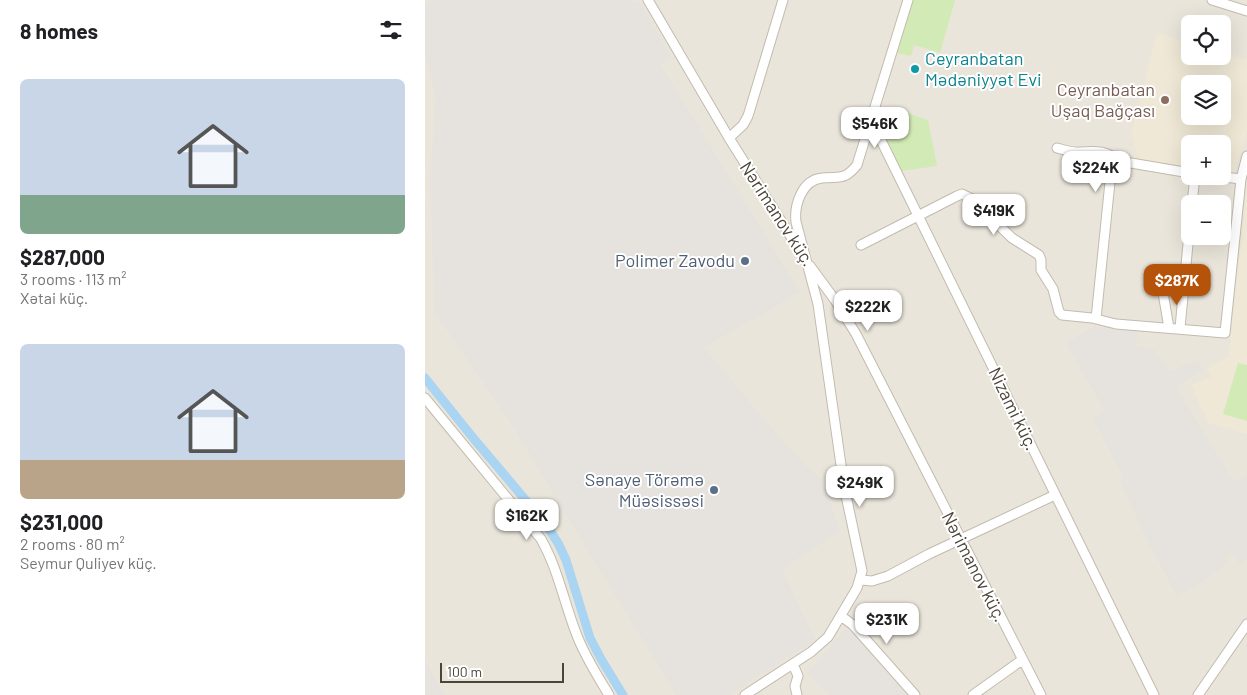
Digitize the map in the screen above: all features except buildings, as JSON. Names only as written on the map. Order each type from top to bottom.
[{"type":"street","name":"Nərimanov küç.","points":[[650,0],[729,138],[789,236],[835,300],[856,334],[1041,695]]},
{"type":"street","points":[[729,138],[743,125],[747,116],[783,0]]},
{"type":"street","points":[[745,695],[822,643],[841,616],[861,580],[862,570],[844,486],[818,304],[796,222],[795,211],[798,200],[806,186],[821,178],[841,178],[850,174],[857,165],[907,0]]},
{"type":"street","points":[[1212,0],[1247,10]]},
{"type":"street","name":"Nizami küç.","points":[[871,122],[1154,695]]},
{"type":"street","points":[[1057,148],[1077,152],[1092,151],[1107,154],[1113,156],[1120,163]]},
{"type":"street","points":[[861,245],[957,196],[967,195],[1012,238],[1039,255],[1041,270],[1053,289],[1059,312],[1062,315],[1096,319],[1116,324],[1225,333],[1241,179],[1247,156]]},
{"type":"street","points":[[1096,319],[1110,182],[1113,171],[1120,163],[1125,162],[1181,171]]},
{"type":"street","points":[[1231,178],[1241,179]]},
{"type":"street","points":[[1180,328],[1188,245]]},
{"type":"street","points":[[1162,288],[1169,328]]},
{"type":"street","points":[[425,398],[541,539],[556,571],[575,633],[609,695]]},
{"type":"street","points":[[861,580],[872,581],[888,576],[1055,495]]},
{"type":"street","points":[[841,616],[853,625],[915,695]]},
{"type":"street","points":[[1197,695],[1247,624]]},
{"type":"street","points":[[973,695],[1022,660]]},
{"type":"street","points":[[793,664],[798,676],[795,686],[797,695]]},
{"type":"shaded area","points":[[425,0],[1247,0],[1247,695],[425,695]]},
{"type":"shaded area","points":[[431,0],[629,0],[641,4],[671,58],[660,64],[800,292],[704,347],[763,418],[804,464],[822,480],[840,531],[782,569],[815,640],[729,695],[676,695],[505,414],[435,313],[430,182],[436,97],[425,53],[425,7],[432,2]]},
{"type":"shaded area","name":"Ceyranbatan Uşaq Bağçası","points":[[1157,33],[1181,40],[1181,65],[1231,65],[1231,55],[1247,60],[1247,132],[1234,173],[1231,172],[1231,135],[1181,135],[1181,166],[1139,160],[1131,134]]},
{"type":"shaded area","points":[[1247,187],[1247,434],[1208,423],[1191,385],[1211,377],[1207,368],[1229,356]]},
{"type":"shaded area","points":[[1095,326],[1138,330],[1136,346],[1154,350],[1170,371],[1198,360],[1203,370],[1176,387],[1234,482],[1247,475],[1247,558],[1241,565],[1231,553],[1225,557],[1228,563],[1199,584],[1177,596],[1149,544],[1120,481],[1124,479],[1093,419],[1105,411],[1066,343]]},
{"type":"shaded area","points":[[847,627],[909,695],[829,695],[808,673]]},
{"type":"shaded area","points":[[425,660],[445,695],[425,695]]},
{"type":"green space","points":[[912,0],[955,0],[940,53],[914,45],[911,56],[896,53]]},
{"type":"green space","points":[[901,111],[928,120],[937,166],[901,171],[887,139],[892,134]]},
{"type":"green space","points":[[1238,363],[1247,365],[1247,421],[1223,414]]},
{"type":"waterway","points":[[425,378],[545,523],[558,543],[566,560],[590,638],[623,695]]},
{"type":"place","name":"Ceyranbatan Mədəniyyət Evi","points":[[915,69]]},
{"type":"place","name":"Ceyranbatan Uşaq Bağçası","points":[[1165,100]]},
{"type":"place","name":"Polimer Zavodu","points":[[745,261]]},
{"type":"place","name":"Sənaye Törəmə Müəsissəsi","points":[[714,490]]}]
